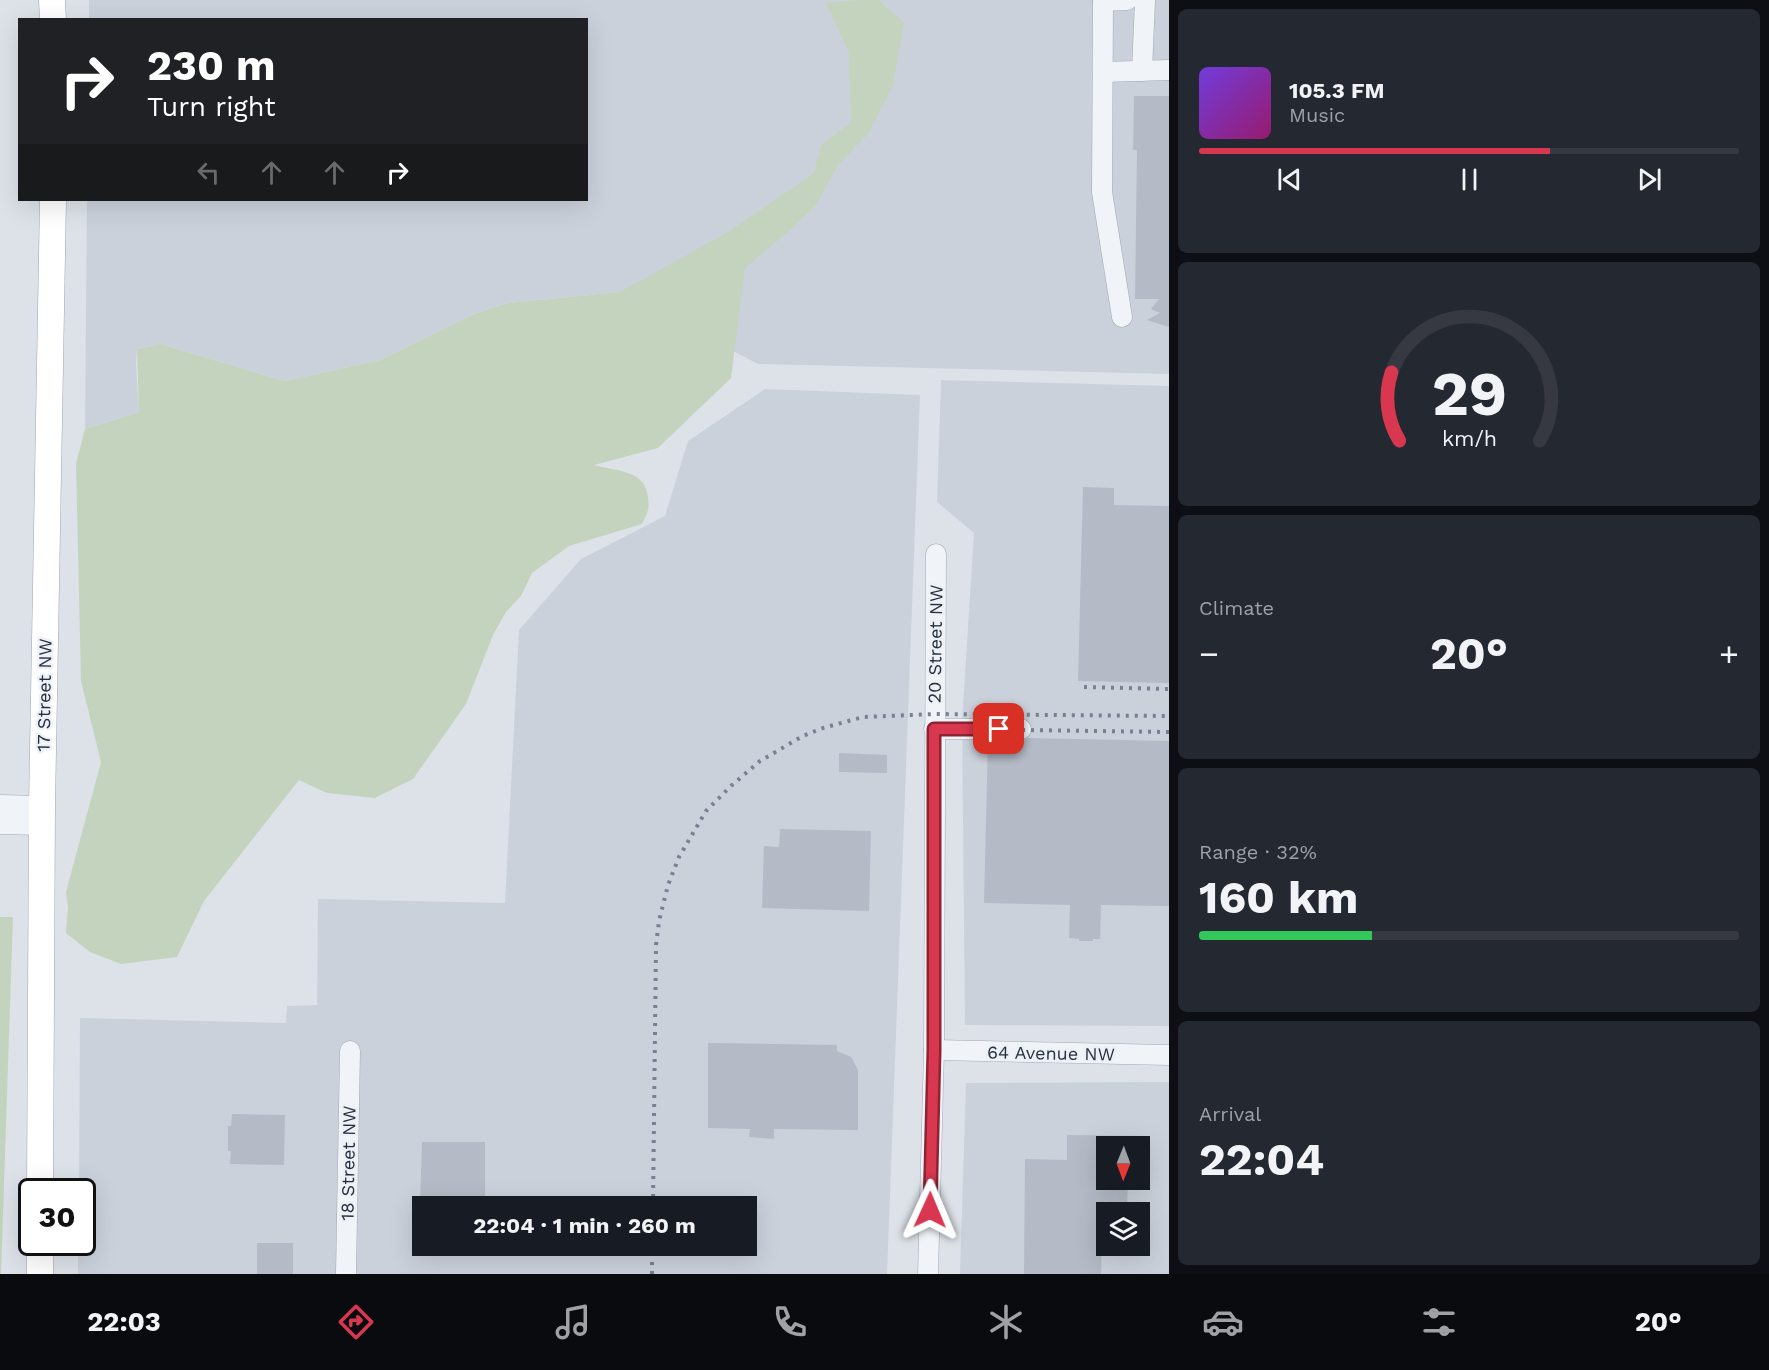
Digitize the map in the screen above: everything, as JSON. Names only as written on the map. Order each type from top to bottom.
[{"type":"main road","points":[[52,0],[53,18]]},
{"type":"main road","name":"17 Street NW","points":[[40,1178],[42,815],[52,201]]},
{"type":"main road","points":[[40,1256],[40,1274]]},
{"type":"street","points":[[1122,317],[1102,192],[1103,1],[1127,0]]},
{"type":"street","points":[[1142,71],[1144,0]]},
{"type":"street","points":[[1103,72],[1169,70]]},
{"type":"street","name":"20 Street NW","points":[[928,1274],[934,1050],[936,554]]},
{"type":"street","points":[[934,729],[1021,729]]},
{"type":"street","points":[[0,805],[42,815]]},
{"type":"street","points":[[0,824],[42,815]]},
{"type":"street","name":"64 Avenue NW","points":[[934,1050],[1169,1055]]},
{"type":"street","name":"18 Street NW","points":[[346,1274],[350,1051]]},
{"type":"shaded area","points":[[89,0],[1169,0],[1169,374],[758,364],[620,292],[507,303],[474,314],[380,360],[285,381],[160,344],[137,349],[139,412],[85,429],[87,201],[588,201],[588,18],[89,18]]},
{"type":"shaded area","points":[[941,380],[1169,386],[1169,1026],[965,1025],[962,721],[974,533],[937,502]]},
{"type":"shaded area","points":[[765,389],[920,395],[887,1274],[78,1274],[78,1256],[96,1256],[96,1178],[79,1178],[80,1018],[286,1023],[287,1006],[317,1005],[318,899],[505,903],[519,630],[581,559],[665,516],[688,441]]},
{"type":"shaded area","points":[[1169,1082],[1169,1274],[960,1274],[966,1083]]},
{"type":"green space","points":[[878,0],[904,22],[893,86],[868,134],[838,165],[816,205],[745,268],[731,378],[658,448],[594,465],[633,475],[644,484],[649,505],[642,524],[569,546],[532,573],[521,596],[506,612],[493,635],[466,704],[413,779],[375,798],[327,793],[299,780],[204,901],[177,957],[121,964],[90,952],[66,933],[68,907],[66,892],[101,762],[81,681],[76,464],[85,429],[139,412],[137,349],[160,344],[285,381],[380,360],[474,314],[507,303],[620,292],[728,232],[813,174],[822,144],[851,122],[849,53],[826,3]]},
{"type":"green space","points":[[0,917],[13,917],[1,1274],[0,1274]]},
{"type":"building","points":[[1134,96],[1169,96],[1169,327],[1147,320],[1160,313],[1151,309],[1159,299],[1135,299],[1137,150],[1133,150]]},
{"type":"building","points":[[1083,487],[1114,488],[1114,505],[1169,506],[1169,683],[1078,681]]},
{"type":"building","points":[[1028,738],[1169,741],[1169,906],[1101,905],[1100,939],[1079,941],[1079,939],[1069,938],[1070,905],[984,903],[988,741],[1021,741]]},
{"type":"building","points":[[839,753],[887,755],[887,773],[839,772]]},
{"type":"building","points":[[780,829],[871,831],[869,911],[762,908],[764,846],[779,847]]},
{"type":"building","points":[[708,1043],[837,1045],[837,1051],[851,1057],[858,1070],[858,1130],[774,1129],[774,1139],[749,1137],[750,1129],[708,1128]]},
{"type":"building","points":[[232,1114],[285,1115],[284,1165],[230,1164],[228,1126],[231,1126]]},
{"type":"building","points":[[1067,1135],[1146,1136],[1096,1136],[1096,1190],[1128,1190],[1127,1202],[1096,1202],[1096,1256],[1101,1256],[1101,1274],[1024,1274],[1025,1159],[1067,1160]]},
{"type":"building","points":[[422,1142],[485,1142],[485,1196],[420,1196]]},
{"type":"building","points":[[257,1243],[293,1243],[293,1274],[257,1274]]},
{"type":"railway","points":[[1084,687],[1169,689]]},
{"type":"railway","points":[[653,1196],[656,945],[659,921],[668,885],[679,857],[706,811],[731,786],[760,761],[803,736],[863,717],[934,714],[1169,716]]},
{"type":"railway","points":[[1022,730],[1169,732]]},
{"type":"railway","points":[[652,1256],[652,1274]]},
{"type":"route","points":[[930,1210],[934,1050],[934,729],[999,729]]}]
